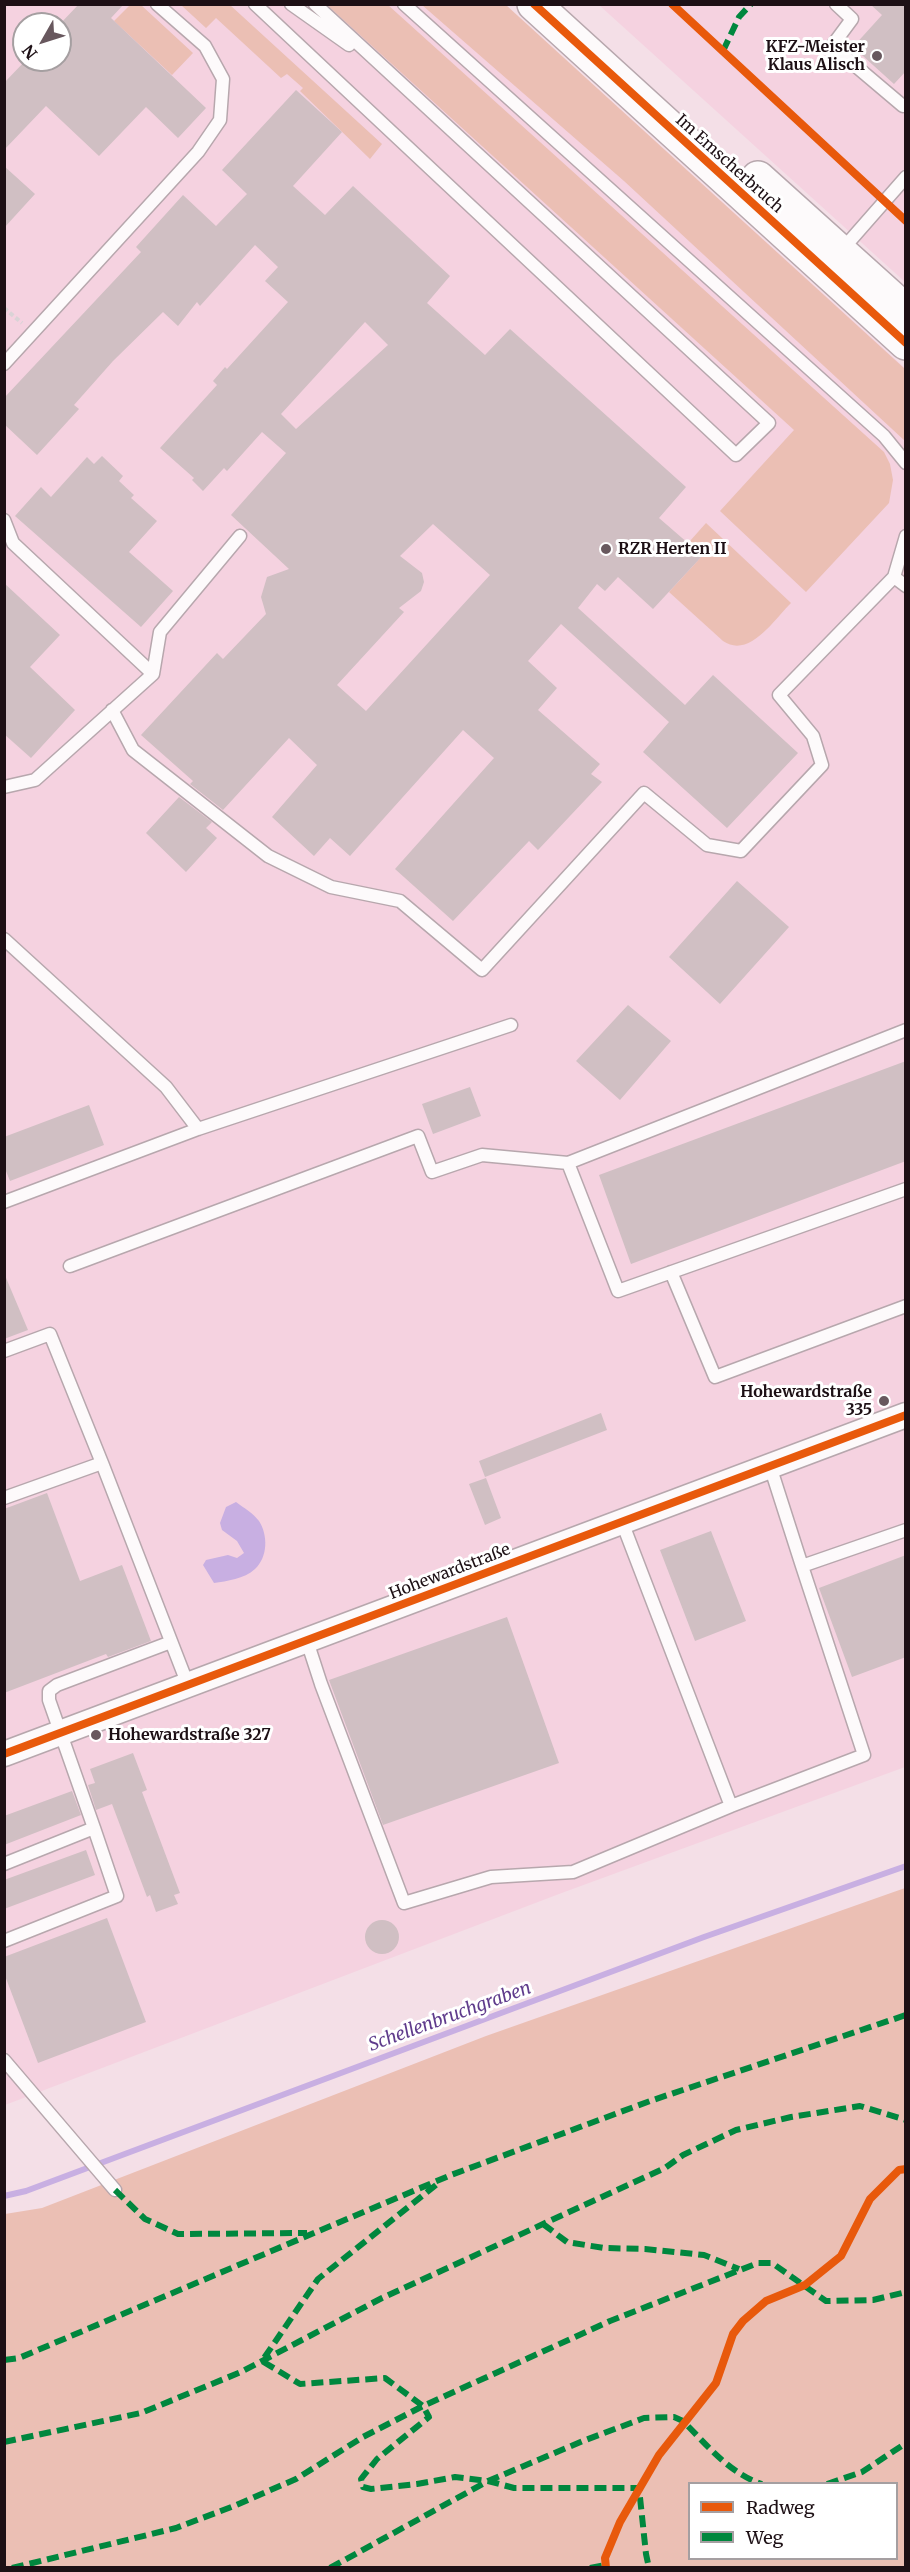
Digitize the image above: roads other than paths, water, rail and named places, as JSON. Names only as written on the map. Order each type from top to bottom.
[{"type":"main road","name":"Im Emscherbruch","points":[[534,4],[906,344]]},
{"type":"main road","name":"Im Emscherbruch","points":[[567,4],[906,311]]},
{"type":"street","name":"Hohewardstraße","points":[[4,1754],[906,1415]]},
{"type":"lane","points":[[4,364],[198,152],[220,120],[223,79],[206,46],[157,4]]},
{"type":"lane","points":[[255,4],[736,455],[769,423],[315,4]]},
{"type":"lane","points":[[291,4],[396,80]]},
{"type":"lane","points":[[404,4],[884,436],[906,463]]},
{"type":"lane","points":[[836,4],[852,19],[832,46],[903,106],[906,105]]},
{"type":"lane","points":[[840,252],[906,177]]},
{"type":"lane","points":[[4,520],[13,543],[153,674]]},
{"type":"lane","points":[[4,787],[35,780],[153,674],[160,632],[240,536]]},
{"type":"lane","points":[[112,710],[133,750],[268,856],[331,887],[400,901],[482,970],[644,793],[707,845],[741,851],[822,765],[813,736],[779,695],[894,577],[906,536]]},
{"type":"lane","points":[[894,577],[906,586]]},
{"type":"lane","points":[[4,939],[166,1087],[198,1129]]},
{"type":"lane","points":[[4,1202],[198,1129],[512,1025]]},
{"type":"lane","points":[[70,1266],[418,1136],[432,1172],[482,1155],[568,1163],[906,1030]]},
{"type":"lane","points":[[568,1163],[618,1291],[906,1189]]},
{"type":"lane","points":[[671,1272],[715,1377],[906,1306]]},
{"type":"lane","points":[[4,1351],[50,1334],[188,1685]]},
{"type":"lane","points":[[4,1498],[102,1462]]},
{"type":"lane","points":[[307,1641],[325,1695],[404,1903],[491,1877],[573,1872],[731,1806],[864,1755],[770,1466]]},
{"type":"lane","points":[[621,1522],[731,1806]]},
{"type":"lane","points":[[802,1566],[906,1530]]},
{"type":"lane","points":[[4,1941],[117,1896],[49,1700],[49,1691],[57,1684],[171,1642]]},
{"type":"lane","points":[[4,1864],[94,1828]]},
{"type":"lane","points":[[4,2060],[115,2190]]},
{"type":"waterway","name":"Schellenbruchgraben","points":[[4,2196],[26,2191],[704,1937],[906,1866]]},
{"type":"place","name":"KFZ-Meister Klaus Alisch","points":[[877,56]]},
{"type":"place","name":"RZR Herten II","points":[[606,549]]},
{"type":"place","name":"Hohewardstraße 335","points":[[884,1401]]},
{"type":"place","name":"Hohewardstraße 327","points":[[96,1735]]}]
